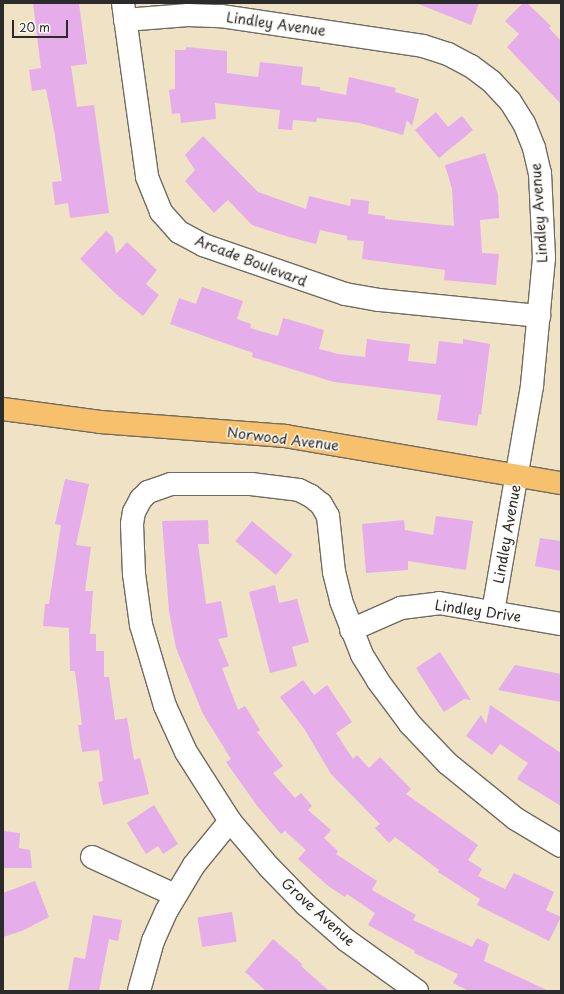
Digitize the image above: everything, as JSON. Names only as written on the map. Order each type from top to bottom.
[{"type":"main road","name":"Norwood Avenue","points":[[3,409],[100,422],[284,436],[561,483]]},
{"type":"street","name":"Arcade Boulevard","points":[[124,12],[147,177],[161,212],[179,232],[203,245],[346,294],[379,300],[539,316]]},
{"type":"street","name":"Lindley Avenue","points":[[124,12],[253,19],[423,46],[448,54],[472,66],[492,82],[510,101],[524,123],[534,148],[540,173],[544,258],[532,386],[493,612]]},
{"type":"street","points":[[138,991],[153,941],[175,895],[194,865],[230,821],[186,752],[165,706],[149,658],[141,625],[134,574],[132,524],[134,512],[148,492],[171,484],[251,484],[295,490],[311,496],[321,504],[328,516],[334,572],[351,630],[378,681],[410,724],[446,763],[516,819],[561,846]]},
{"type":"street","name":"Lindley Drive","points":[[351,630],[414,605],[439,603],[561,624]]},
{"type":"street","name":"Grove Avenue","points":[[230,821],[306,905],[346,940],[417,991]]},
{"type":"street","points":[[92,856],[175,895]]},
{"type":"building","points":[[33,3],[79,3],[87,64],[71,66],[77,107],[94,105],[109,213],[70,218],[68,203],[55,205],[52,182],[62,181],[54,130],[46,89],[32,91],[29,70],[41,68]]},
{"type":"building","points":[[416,3],[479,3],[471,25]]},
{"type":"building","points":[[523,3],[527,3],[551,26],[549,28],[561,41],[561,104],[507,47],[519,34],[505,21]]},
{"type":"building","points":[[186,47],[227,51],[227,73],[258,77],[260,62],[303,67],[301,85],[320,87],[320,90],[346,95],[349,77],[396,88],[395,92],[419,99],[412,126],[407,120],[403,135],[360,123],[317,118],[316,122],[293,120],[292,130],[278,129],[280,110],[215,103],[216,119],[181,123],[180,113],[172,114],[169,90],[175,89],[175,50],[186,50]]},
{"type":"building","points":[[436,112],[448,127],[462,116],[473,130],[439,158],[415,130]]},
{"type":"building","points":[[203,136],[258,192],[306,209],[309,196],[350,206],[351,199],[369,201],[368,214],[385,216],[385,219],[454,226],[452,189],[445,165],[485,153],[498,195],[499,218],[480,220],[482,253],[499,254],[496,285],[444,280],[445,270],[362,259],[364,241],[347,240],[347,236],[320,230],[316,244],[289,237],[252,225],[228,200],[214,213],[185,181],[195,170],[185,155]]},
{"type":"building","points":[[106,231],[113,237],[116,254],[127,242],[157,270],[146,284],[159,295],[143,316],[115,293],[80,259]]},
{"type":"building","points":[[202,287],[243,301],[237,319],[251,324],[250,328],[278,336],[283,318],[301,323],[324,330],[319,349],[338,354],[365,357],[367,339],[410,344],[408,361],[436,364],[439,341],[463,344],[463,339],[490,344],[481,415],[479,414],[477,426],[437,420],[441,395],[334,382],[252,357],[253,353],[170,324],[179,298],[196,304]]},
{"type":"building","points":[[65,479],[89,484],[76,545],[91,547],[85,591],[93,591],[90,634],[96,634],[96,651],[104,651],[104,677],[109,677],[115,720],[127,718],[134,760],[140,758],[149,794],[103,805],[98,782],[103,781],[99,750],[82,752],[78,725],[82,725],[75,671],[70,671],[69,628],[43,626],[45,604],[49,604],[61,525],[55,524]]},
{"type":"building","points":[[436,516],[473,521],[466,570],[408,561],[408,570],[366,573],[362,524],[404,520],[405,530],[433,535]]},
{"type":"building","points":[[208,520],[209,544],[198,544],[206,604],[221,601],[228,637],[218,639],[229,666],[222,668],[238,710],[245,706],[260,730],[257,732],[283,766],[273,773],[295,798],[301,793],[312,806],[308,810],[331,830],[324,838],[338,851],[336,854],[377,881],[372,890],[416,915],[413,920],[472,947],[477,938],[489,944],[484,961],[549,991],[469,991],[453,983],[458,974],[414,953],[415,951],[368,925],[375,913],[347,894],[345,897],[327,885],[298,859],[306,850],[285,831],[281,834],[258,807],[226,762],[231,759],[203,714],[176,648],[169,611],[162,521]]},
{"type":"building","points":[[252,521],[293,555],[276,575],[235,541]]},
{"type":"building","points":[[540,538],[561,541],[561,571],[535,566]]},
{"type":"building","points":[[275,585],[279,603],[297,599],[309,642],[292,647],[297,666],[270,673],[249,592]]},
{"type":"building","points":[[440,652],[471,700],[464,699],[444,712],[416,668]]},
{"type":"building","points":[[515,665],[561,674],[561,702],[498,690]]},
{"type":"building","points":[[303,680],[314,695],[327,685],[352,722],[336,733],[353,759],[357,755],[369,768],[380,757],[411,789],[406,794],[478,845],[468,860],[482,869],[478,876],[505,889],[514,873],[554,892],[546,910],[561,917],[549,941],[477,905],[480,899],[438,872],[439,870],[395,837],[389,843],[375,828],[380,824],[331,774],[305,730],[280,697]]},
{"type":"building","points":[[490,705],[561,753],[561,806],[517,779],[528,763],[500,744],[492,755],[466,736],[481,715],[486,724]]},
{"type":"building","points":[[154,805],[178,844],[163,854],[158,846],[146,854],[127,823]]},
{"type":"building","points":[[3,831],[20,833],[19,848],[30,850],[32,868],[3,868]]},
{"type":"building","points":[[35,881],[49,917],[22,931],[3,937],[3,893]]},
{"type":"building","points":[[232,912],[237,942],[202,947],[197,917]]},
{"type":"building","points":[[93,915],[122,920],[118,941],[109,939],[99,991],[68,991],[74,957],[85,959]]},
{"type":"building","points":[[273,939],[302,964],[301,966],[329,991],[266,991],[245,972]]}]
